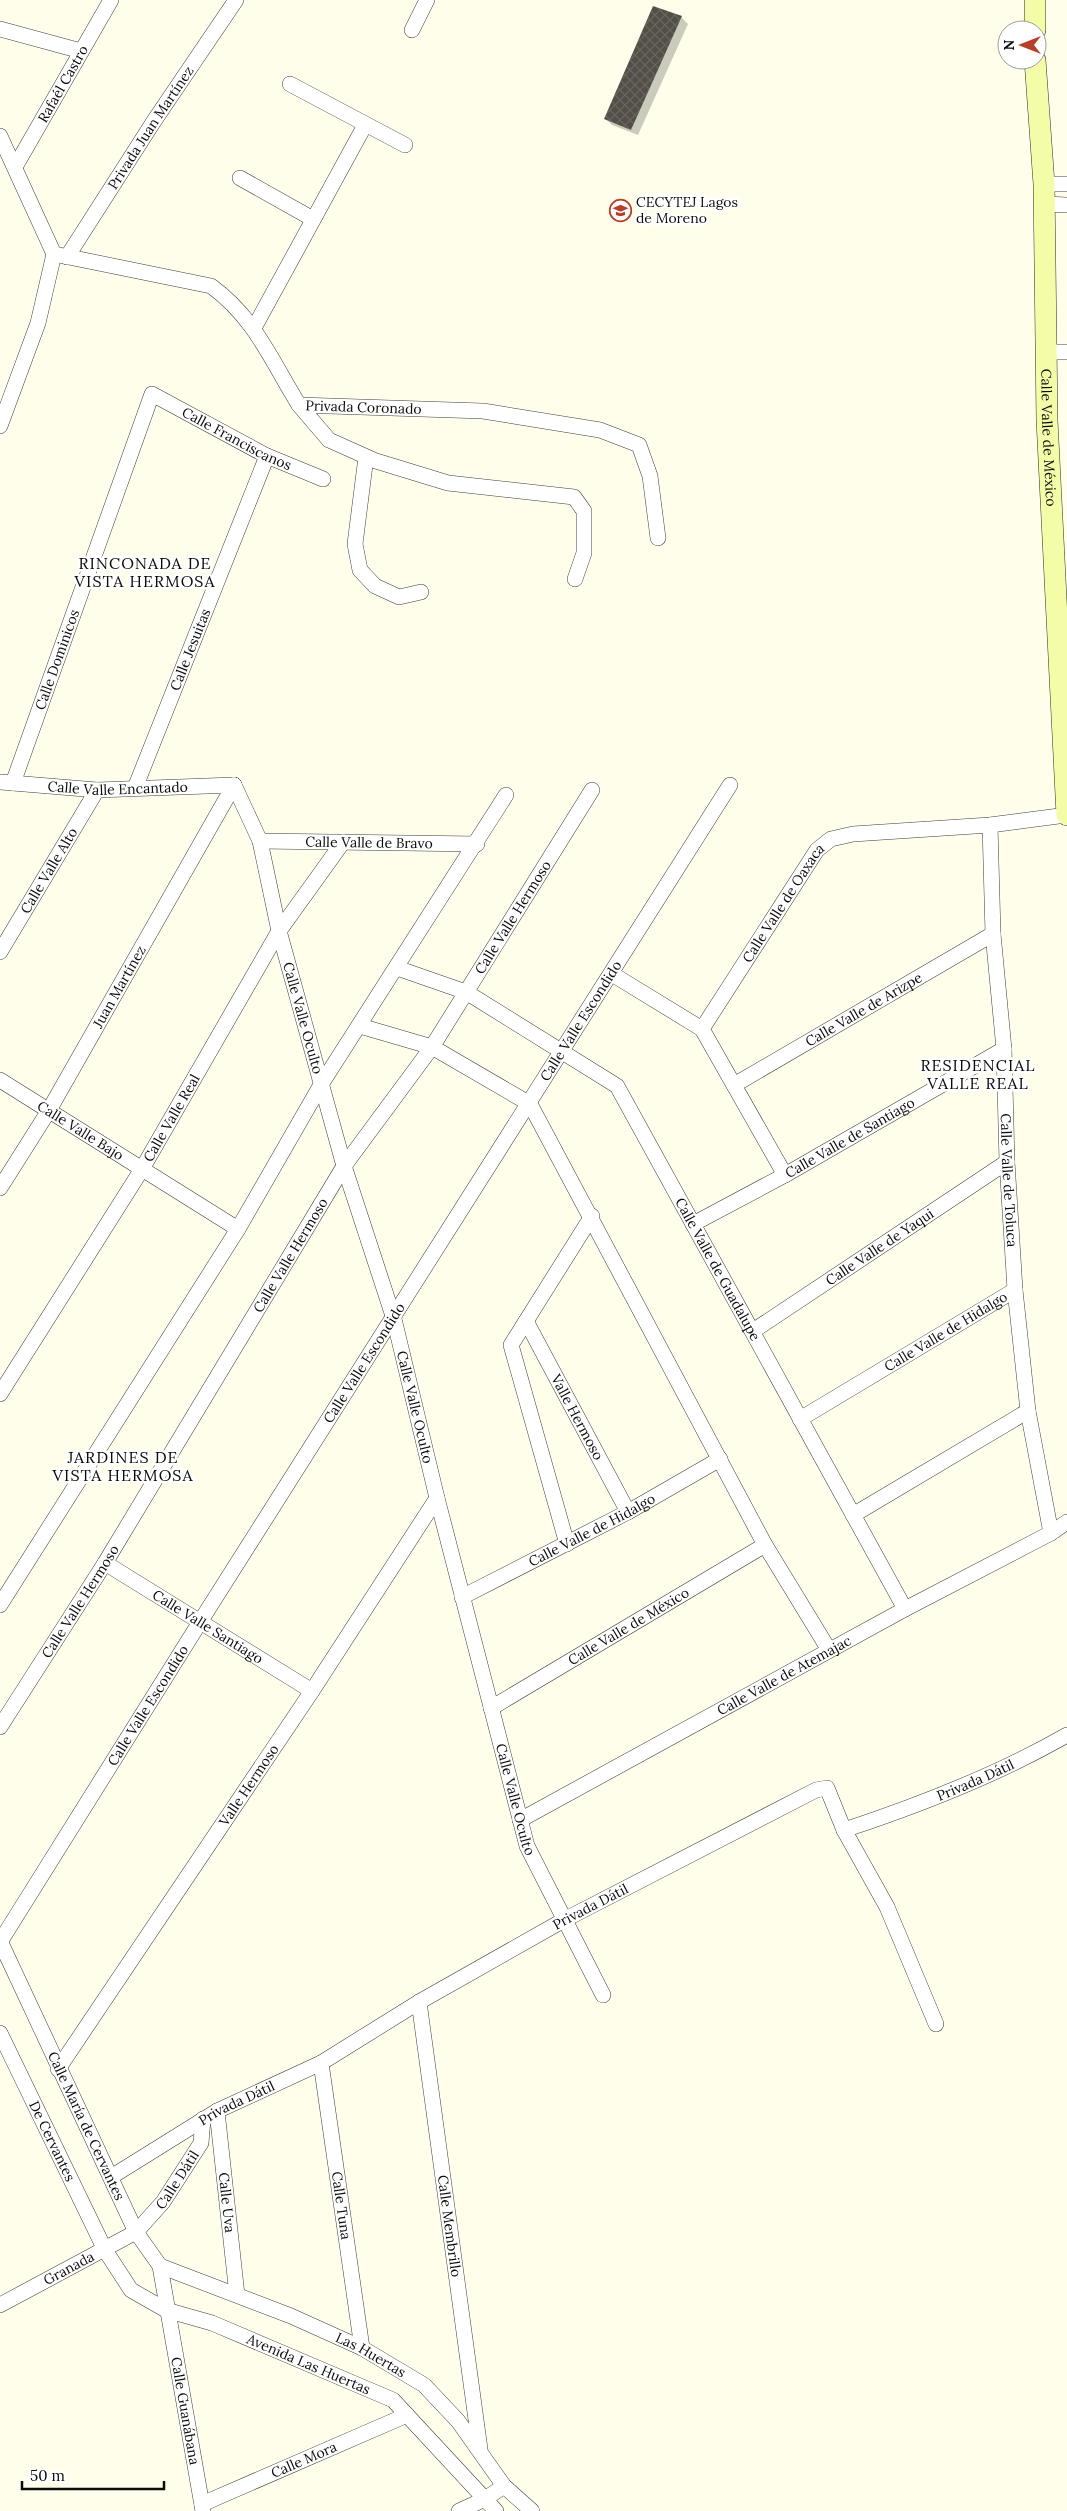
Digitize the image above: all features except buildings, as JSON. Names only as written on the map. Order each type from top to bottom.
[{"type":"street","name":"Rafaél Castro","points":[[15,167],[111,0]]},
{"type":"street","name":"Privada Juan Martínez","points":[[0,426],[61,256],[104,203],[154,121],[236,0]]},
{"type":"street","points":[[412,30],[427,0]]},
{"type":"street","points":[[1035,0],[1035,20]]},
{"type":"street","points":[[0,29],[81,51]]},
{"type":"street","name":"Calle Valle de México","points":[[1035,70],[1045,194],[1046,352],[1061,574],[1067,815]]},
{"type":"street","points":[[290,84],[405,145]]},
{"type":"street","points":[[254,328],[365,125]]},
{"type":"street","points":[[0,136],[61,256]]},
{"type":"street","points":[[240,178],[314,219]]},
{"type":"street","points":[[1045,194],[1067,184]]},
{"type":"street","points":[[1045,194],[1067,205]]},
{"type":"street","name":"Privada Coronado","points":[[61,256],[211,286],[229,299],[254,328],[299,405],[483,411],[600,430],[639,445],[650,476],[658,538]]},
{"type":"street","points":[[1046,352],[1067,352]]},
{"type":"street","name":"Calle Franciscanos","points":[[152,394],[267,456],[323,480]]},
{"type":"street","name":"Calle Dominicos","points":[[7,783],[152,394]]},
{"type":"street","points":[[299,405],[329,440],[366,457],[448,483],[574,497],[584,511],[584,553],[575,579]]},
{"type":"street","name":"Calle Jesuitas","points":[[135,788],[267,456]]},
{"type":"street","points":[[366,457],[355,544],[360,570],[375,586],[399,597],[421,592]]},
{"type":"street","name":"Calle Valle Encantado","points":[[7,783],[97,790],[234,785]]},
{"type":"street","name":"Calle Valle Oculto","points":[[234,785],[260,840],[279,931],[344,1166],[394,1319],[437,1498],[527,1846],[603,1995]]},
{"type":"street","name":"Juan Martínez","points":[[0,1188],[48,1112],[234,785]]},
{"type":"street","name":"Calle Valle Escondido","points":[[0,1942],[200,1622],[394,1319],[730,785]]},
{"type":"street","name":"Calle Valle Alto","points":[[0,952],[97,790]]},
{"type":"street","name":"Calle Valle Hermoso","points":[[0,1728],[105,1563],[344,1166],[432,1047],[592,790]]},
{"type":"street","points":[[0,1605],[238,1229],[322,1084],[506,795]]},
{"type":"street","name":"Calle Valle de Oaxaca","points":[[702,1029],[817,850],[831,839],[853,834],[990,826],[1067,815]]},
{"type":"street","name":"Calle Valle de Toluca","points":[[990,826],[993,934],[1004,1049],[1007,1162],[1015,1290],[1028,1412],[1051,1533]]},
{"type":"street","name":"Calle Valle de Bravo","points":[[260,840],[476,844]]},
{"type":"street","name":"Calle Valle Real","points":[[0,1394],[142,1169],[279,931],[343,842]]},
{"type":"street","name":"Calle Valle de Arizpe","points":[[734,1085],[993,934]]},
{"type":"street","name":"Calle Valle de Guadalupe","points":[[397,968],[466,992],[617,1086],[905,1608]]},
{"type":"street","points":[[612,974],[702,1029],[785,1175]]},
{"type":"street","points":[[360,1026],[432,1047],[530,1104],[592,1216],[765,1545],[829,1650]]},
{"type":"street","name":"Calle Valle de Santiago","points":[[693,1224],[785,1175],[1004,1049]]},
{"type":"street","name":"Calle Valle Bajo","points":[[0,1080],[48,1112],[238,1229]]},
{"type":"street","name":"Calle Valle de Yaqui","points":[[752,1331],[1007,1162]]},
{"type":"street","points":[[567,1544],[511,1345],[592,1216]]},
{"type":"street","name":"Calle Valle de Hidalgo","points":[[800,1418],[1015,1290]]},
{"type":"street","name":"Valle Hermoso","points":[[526,1321],[628,1512]]},
{"type":"street","points":[[853,1515],[1028,1412]]},
{"type":"street","name":"Calle Valle de Hidalgo","points":[[462,1597],[628,1512],[720,1459]]},
{"type":"street","name":"Valle Hermoso","points":[[58,2069],[312,1691],[437,1498]]},
{"type":"street","name":"Calle Valle de Atemajac","points":[[520,1820],[905,1608],[1051,1533],[1067,1522]]},
{"type":"street","name":"Calle Valle de México","points":[[491,1708],[765,1545]]},
{"type":"street","name":"Calle Valle Santiago","points":[[105,1563],[312,1691]]},
{"type":"street","name":"Privada Dátil","points":[[111,2177],[217,2111],[321,2063],[419,2002],[564,1920],[816,1790],[827,1788],[844,1830],[910,1808],[1038,1752],[1067,1735]]},
{"type":"street","points":[[844,1830],[887,1907],[936,2024]]},
{"type":"street","name":"Calle María de Cervantes","points":[[0,1942],[136,2232],[160,2266],[166,2310]]},
{"type":"street","name":"Calle Membrillo","points":[[419,2002],[480,2451]]},
{"type":"street","name":"De Cervantes","points":[[0,2033],[105,2250]]},
{"type":"street","name":"Calle Tuna","points":[[321,2063],[362,2348]]},
{"type":"street","name":"Calle Uva","points":[[217,2111],[237,2295]]},
{"type":"street","name":"Calle Dátil","points":[[136,2232],[163,2202],[201,2143],[203,2119]]},
{"type":"street","name":"Granada","points":[[0,2305],[136,2232]]},
{"type":"street","name":"Avenida Las Huertas","points":[[105,2250],[131,2290],[166,2310],[212,2323],[393,2400],[496,2511]]},
{"type":"street","name":"Las Huertas","points":[[160,2266],[237,2295],[362,2348],[424,2385],[458,2421],[504,2486],[532,2511]]},
{"type":"street","name":"Calle Guanábana","points":[[166,2310],[202,2507]]},
{"type":"street","name":"Calle Mora","points":[[202,2507],[407,2415]]},
{"type":"street","points":[[460,2511],[485,2500],[504,2486]]},
{"type":"place","name":"CECYTEJ Lagos de Moreno","points":[[620,210]]},
{"type":"district","name":"RINCONADA DE VISTA HERMOSA","points":[[145,572]]},
{"type":"district","name":"RESIDENCIAL VALLE REAL","points":[[978,1074]]},
{"type":"district","name":"JARDINES DE VISTA HERMOSA","points":[[123,1466]]}]
